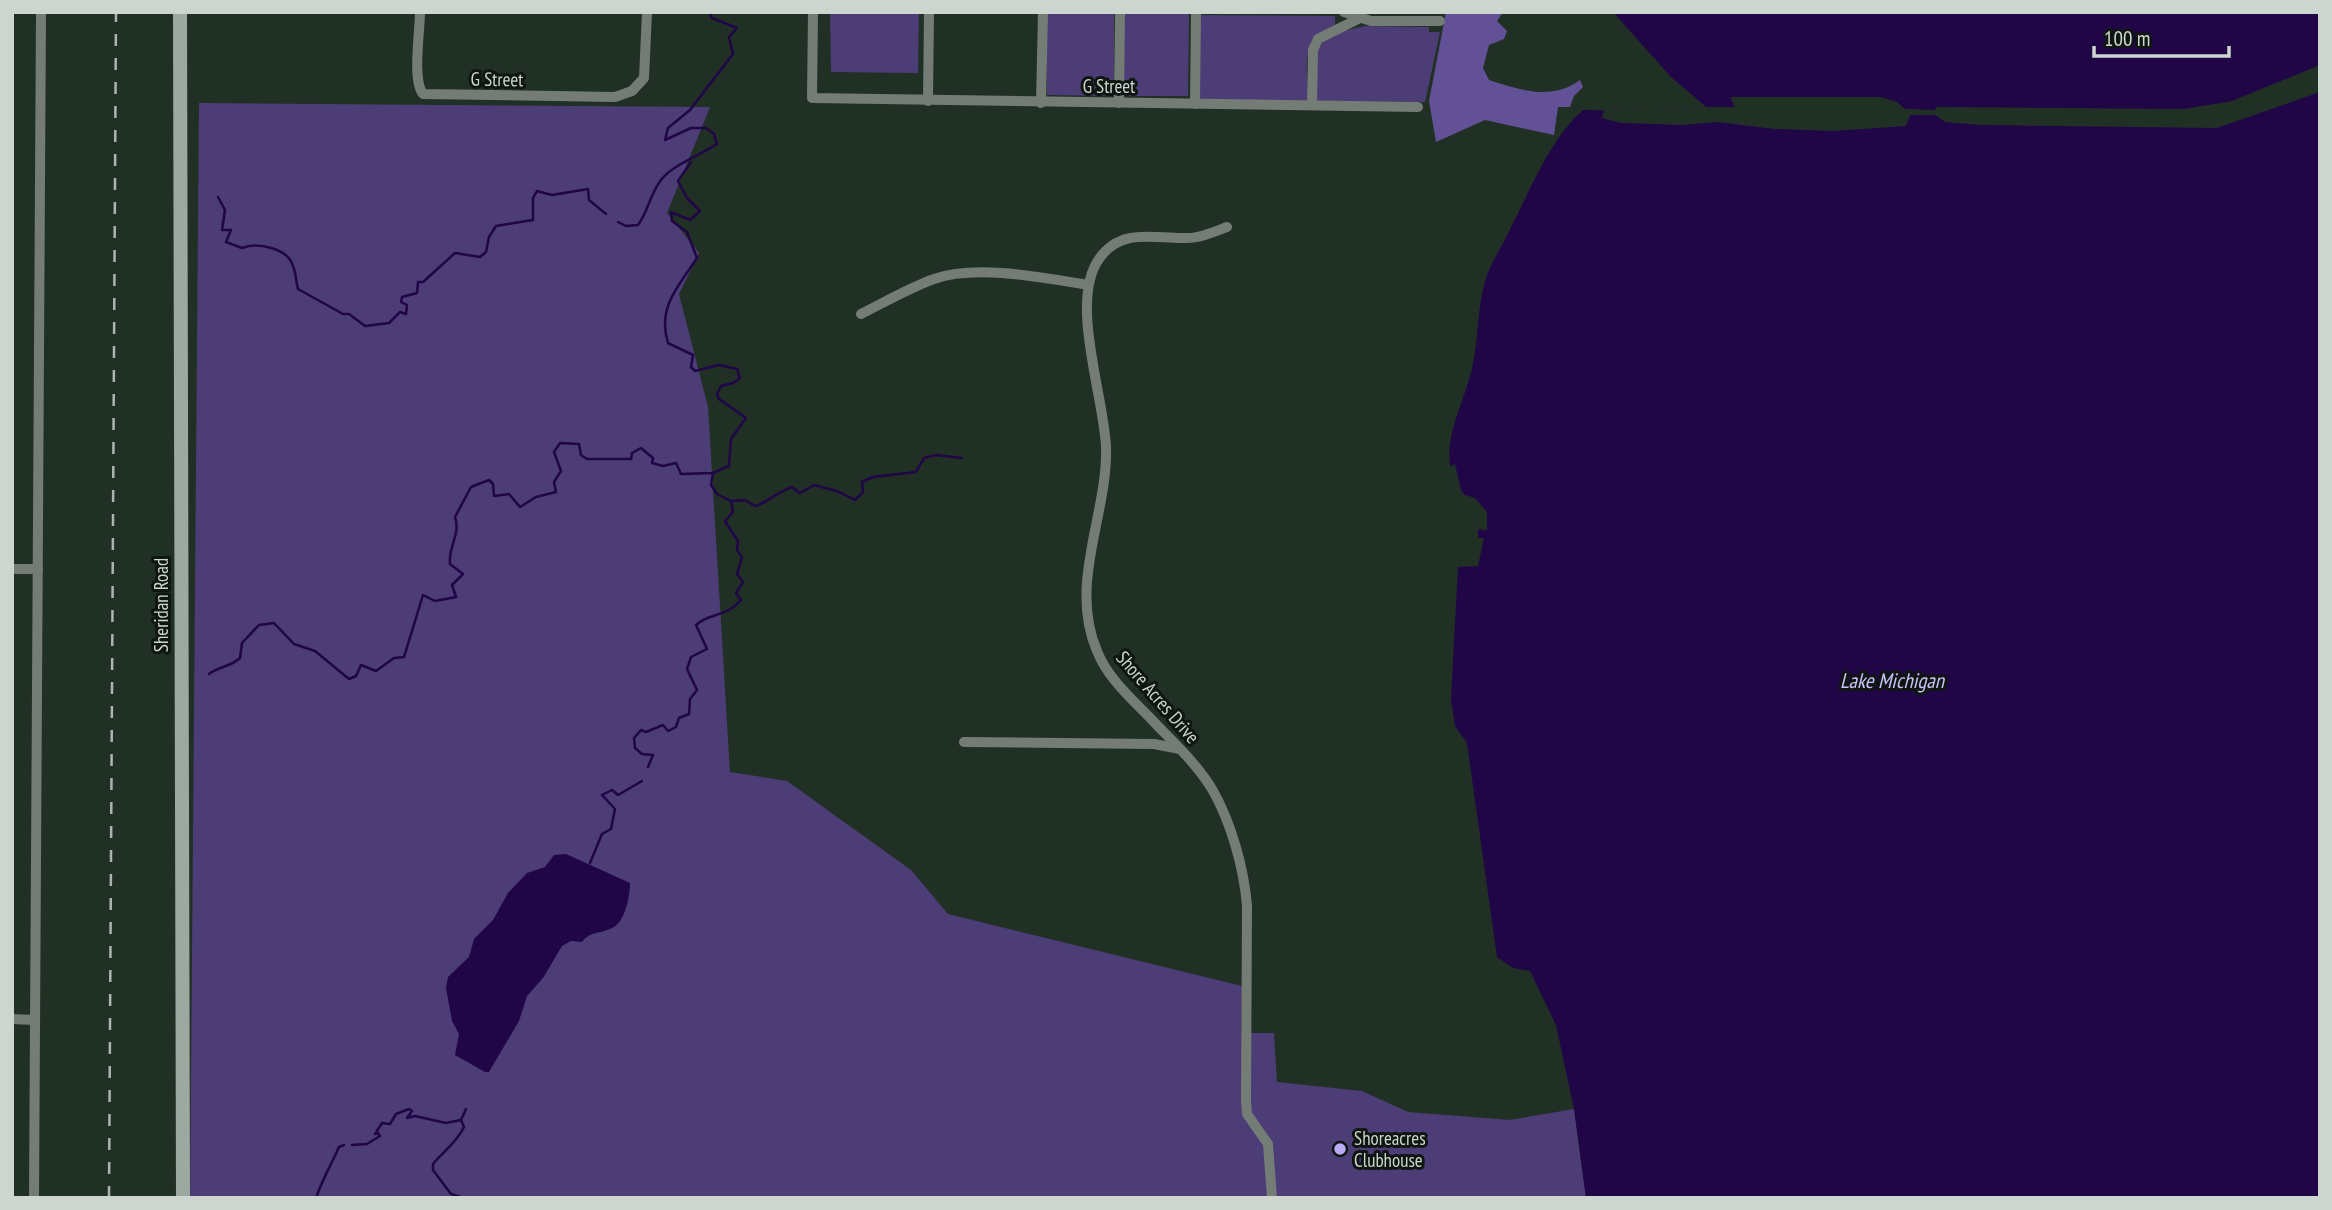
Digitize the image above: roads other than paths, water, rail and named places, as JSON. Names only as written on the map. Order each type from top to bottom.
[{"type":"main road","name":"Sheridan Road","points":[[180,12],[183,1198]]},
{"type":"street","points":[[34,1198],[41,12]]},
{"type":"street","name":"G Street","points":[[420,12],[418,72],[421,92],[431,96],[595,98],[625,94],[644,78],[647,12]]},
{"type":"street","name":"G Street","points":[[813,12],[812,98],[1418,107]]},
{"type":"street","points":[[928,101],[929,12]]},
{"type":"street","points":[[1041,103],[1042,12]]},
{"type":"street","points":[[1119,103],[1120,12]]},
{"type":"street","points":[[1195,104],[1196,12]]},
{"type":"street","points":[[1344,12],[1440,21]]},
{"type":"street","points":[[1312,105],[1313,50],[1318,39],[1360,15]]},
{"type":"street","name":"Shore Acres Drive","points":[[1227,228],[1196,237],[1153,235],[1124,239],[1110,247],[1099,258],[1088,285],[1089,323],[1106,451],[1090,548],[1088,617],[1097,651],[1111,675],[1180,750],[1212,790],[1231,836],[1246,884],[1247,1114],[1268,1144],[1272,1198]]},
{"type":"street","points":[[861,314],[934,279],[954,275],[1015,276],[1088,285]]},
{"type":"street","points":[[12,569],[38,569]]},
{"type":"street","points":[[964,742],[1154,744],[1180,750]]},
{"type":"street","points":[[12,1019],[35,1020]]},
{"type":"water","name":"Lake Michigan","points":[[1613,12],[2320,12],[2320,1198],[1586,1198],[1574,1109],[1556,1025],[1530,971],[1513,968],[1497,957],[1467,743],[1455,726],[1451,699],[1458,567],[1478,566],[1484,538],[1478,538],[1478,529],[1483,529],[1480,509],[1463,493],[1453,476],[1449,458],[1455,422],[1473,364],[1484,286],[1492,263],[1542,165],[1561,135],[1583,110],[1834,114],[1834,109],[1706,107],[1671,77]]},
{"type":"water","points":[[566,854],[630,883],[626,908],[620,921],[612,928],[592,934],[582,942],[571,941],[562,946],[543,978],[527,996],[519,1021],[489,1072],[485,1072],[455,1055],[459,1034],[452,1021],[446,988],[448,977],[469,957],[474,939],[493,920],[508,893],[527,873],[545,867],[554,855]]},
{"type":"waterway","points":[[618,222],[626,226],[638,225],[657,185],[666,175],[717,144],[714,134],[706,128],[691,128],[665,140],[668,128],[690,110],[733,54],[729,37],[737,28],[712,18],[709,12]]},
{"type":"waterway","points":[[209,674],[240,658],[242,643],[259,625],[274,623],[294,644],[315,651],[349,679],[356,676],[361,665],[376,671],[394,658],[404,657],[423,595],[435,601],[456,597],[452,585],[463,574],[450,564],[456,529],[455,517],[471,487],[489,480],[493,484],[494,496],[509,494],[520,507],[536,497],[556,492],[554,482],[561,471],[554,452],[560,443],[579,444],[581,455],[587,459],[631,459],[632,453],[641,448],[653,458],[652,463],[663,466],[676,463],[681,474],[713,473],[729,466],[731,439],[746,418],[719,399],[717,394],[721,386],[740,378],[737,369],[719,365],[695,371],[691,367],[693,355],[668,343],[665,330],[671,298],[697,258],[687,232],[672,221],[671,212],[690,220],[700,211],[687,198],[678,181],[691,162]]},
{"type":"waterway","points":[[218,197],[225,210],[222,230],[231,230],[226,242],[242,248],[263,246],[279,251],[290,260],[298,289],[343,314],[349,314],[365,326],[389,323],[400,312],[406,314],[407,305],[401,302],[402,297],[417,293],[418,282],[423,282],[455,253],[480,257],[486,252],[489,237],[496,226],[533,220],[533,198],[537,191],[552,195],[588,189],[589,200],[606,214]]},
{"type":"waterway","points":[[732,501],[745,500],[755,506],[792,487],[800,493],[814,485],[837,491],[855,500],[863,492],[862,482],[873,477],[916,472],[924,458],[936,455],[962,458]]},
{"type":"waterway","points":[[648,767],[653,755],[642,754],[635,748],[634,738],[641,730],[646,732],[663,725],[668,731],[676,727],[679,718],[689,714],[690,699],[697,690],[687,669],[691,657],[707,649],[696,625],[730,609],[741,600],[736,593],[743,582],[737,574],[742,557],[737,550],[738,541],[725,521],[733,512],[731,501],[717,494],[711,485],[713,473]]},
{"type":"waterway","points":[[590,863],[602,834],[611,829],[615,809],[602,795],[612,790],[618,795],[642,781]]},
{"type":"waterway","points":[[352,1145],[367,1144],[380,1136],[375,1134],[382,1123],[390,1124],[396,1114],[409,1109],[412,1111],[407,1118],[415,1116],[446,1123],[461,1120]]},
{"type":"waterway","points":[[464,1198],[451,1194],[433,1170],[433,1164],[461,1132],[464,1127],[461,1120],[466,1109]]},
{"type":"waterway","points":[[316,1198],[339,1147],[344,1145]]},
{"type":"railway","points":[[109,1198],[116,12]]},
{"type":"place","name":"Shoreacres Clubhouse","points":[[1340,1149]]}]
